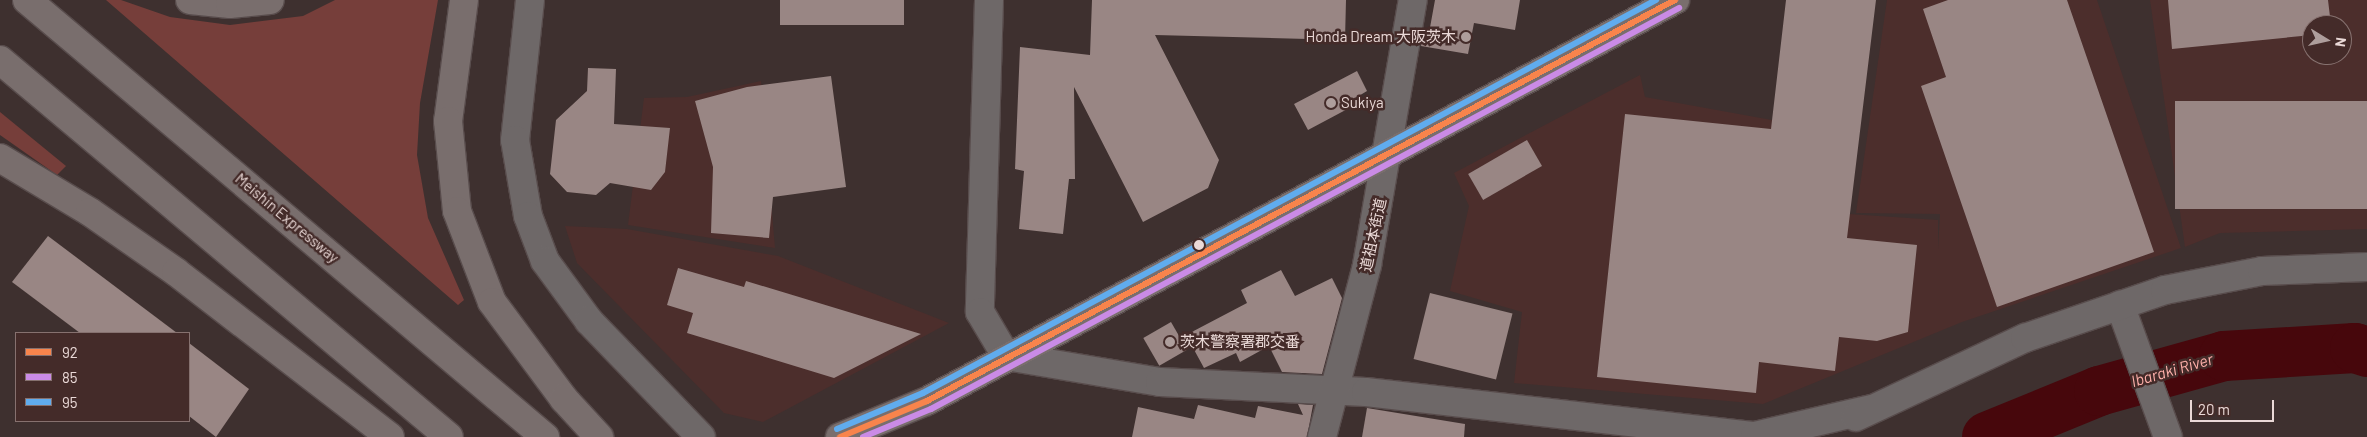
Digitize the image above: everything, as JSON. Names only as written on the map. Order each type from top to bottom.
[{"type":"highway","name":"Meishin Expressway","points":[[28,0],[537,430]]},
{"type":"highway","points":[[190,0],[230,4],[270,0]]},
{"type":"highway","points":[[464,0],[448,121],[458,211],[492,302],[564,399],[599,437]]},
{"type":"highway","points":[[840,437],[927,401],[1006,356],[1390,149],[1675,0]]},
{"type":"highway","points":[[0,60],[449,437]]},
{"type":"highway","points":[[0,158],[22,167],[160,261],[390,437]]},
{"type":"highway","points":[[886,437],[927,401]]},
{"type":"street","points":[[530,0],[515,140],[528,216],[545,261],[589,321],[701,437]]},
{"type":"street","points":[[989,0],[980,312],[1006,356],[1160,382],[1336,392],[1633,420],[1755,436],[1871,409]]},
{"type":"street","name":"道祖本街道","points":[[1322,437],[1336,392],[1390,149],[1413,0]]},
{"type":"street","points":[[1818,437],[1871,409],[2025,338],[2123,315],[2165,290],[2262,271],[2367,267]]},
{"type":"street","points":[[2123,315],[2168,437]]},
{"type":"shaded area","points":[[106,0],[121,0],[170,17],[230,25],[303,16],[335,0],[438,0],[420,103],[417,155],[428,218],[464,300],[458,305]]},
{"type":"shaded area","points":[[1887,0],[2097,0],[2181,248],[1962,322],[1763,404],[1514,383],[1522,312],[1450,291],[1469,206],[1454,173],[1640,75],[1645,97],[1799,125],[1789,210],[1938,220],[1938,249],[1940,214],[1856,213]]},
{"type":"shaded area","points":[[2150,0],[2367,0],[2367,229],[2220,233],[2185,247]]},
{"type":"shaded area","points":[[761,81],[775,248],[628,225],[644,98],[687,97]]},
{"type":"shaded area","points":[[0,112],[66,166],[57,175],[0,135]]},
{"type":"shaded area","points":[[565,226],[627,229],[778,256],[949,323],[763,422],[724,413],[577,263]]},
{"type":"building","points":[[780,0],[904,0],[904,25],[780,25]]},
{"type":"building","points":[[1092,0],[1346,0],[1345,40],[1155,35],[1219,160],[1208,188],[1143,222],[1074,87],[1075,179],[1069,179],[1063,234],[1019,229],[1024,171],[1015,169],[1020,47],[1090,55]]},
{"type":"building","points":[[1435,0],[1520,0],[1515,30],[1474,23],[1468,54],[1421,46],[1423,36],[1429,33]]},
{"type":"building","points":[[1786,0],[1876,0],[1847,238],[1917,245],[1908,332],[1877,341],[1839,337],[1835,371],[1759,362],[1756,393],[1597,377],[1625,114],[1771,129]]},
{"type":"building","points":[[1948,0],[2067,0],[2154,252],[1997,307],[1921,86],[1946,77],[1923,9]]},
{"type":"building","points":[[2168,0],[2328,0],[2330,15],[2302,15],[2302,36],[2172,49]]},
{"type":"building","points":[[588,68],[616,69],[614,124],[670,128],[665,172],[651,190],[610,183],[596,195],[567,192],[550,174],[556,120],[587,91]]},
{"type":"building","points":[[1357,71],[1367,91],[1352,100],[1355,105],[1308,130],[1294,104]]},
{"type":"building","points":[[831,76],[846,187],[773,197],[769,238],[711,233],[713,167],[695,101],[747,87]]},
{"type":"building","points":[[2175,101],[2367,101],[2367,209],[2175,209]]},
{"type":"building","points":[[1527,140],[1542,166],[1483,200],[1468,174]]},
{"type":"building","points":[[48,236],[176,332],[79,332],[12,282]]},
{"type":"building","points":[[678,268],[744,287],[746,281],[921,334],[834,378],[687,333],[693,313],[667,305]]},
{"type":"building","points":[[1281,270],[1295,296],[1332,278],[1342,298],[1322,374],[1282,372],[1269,346],[1240,362],[1236,353],[1204,368],[1186,335],[1247,303],[1241,290]]},
{"type":"building","points":[[1430,293],[1512,314],[1496,380],[1414,359]]},
{"type":"building","points":[[1171,322],[1187,350],[1159,366],[1143,338]]},
{"type":"building","points":[[190,344],[249,389],[216,437],[190,417]]},
{"type":"building","points":[[1298,404],[1313,405],[1307,437],[1132,437],[1138,407],[1194,419],[1198,405],[1255,418],[1258,406],[1303,415]]},
{"type":"building","points":[[1367,408],[1465,424],[1464,437],[1362,437]]},
{"type":"waterway","name":"Ibaraki River","points":[[1987,437],[2099,391],[2224,356],[2355,348],[2367,352]]},
{"type":"transit line","name":"95","points":[[837,429],[923,393],[1656,0]]},
{"type":"transit line","name":"92","points":[[840,437],[927,401],[1675,0]]},
{"type":"transit line","name":"85","points":[[863,437],[931,409],[1679,8]]},
{"type":"place","name":"Honda Dream 大阪茨木","points":[[1466,37]]},
{"type":"place","name":"Sukiya","points":[[1331,103]]},
{"type":"place","name":"茨木警察署郡交番","points":[[1170,342]]}]
